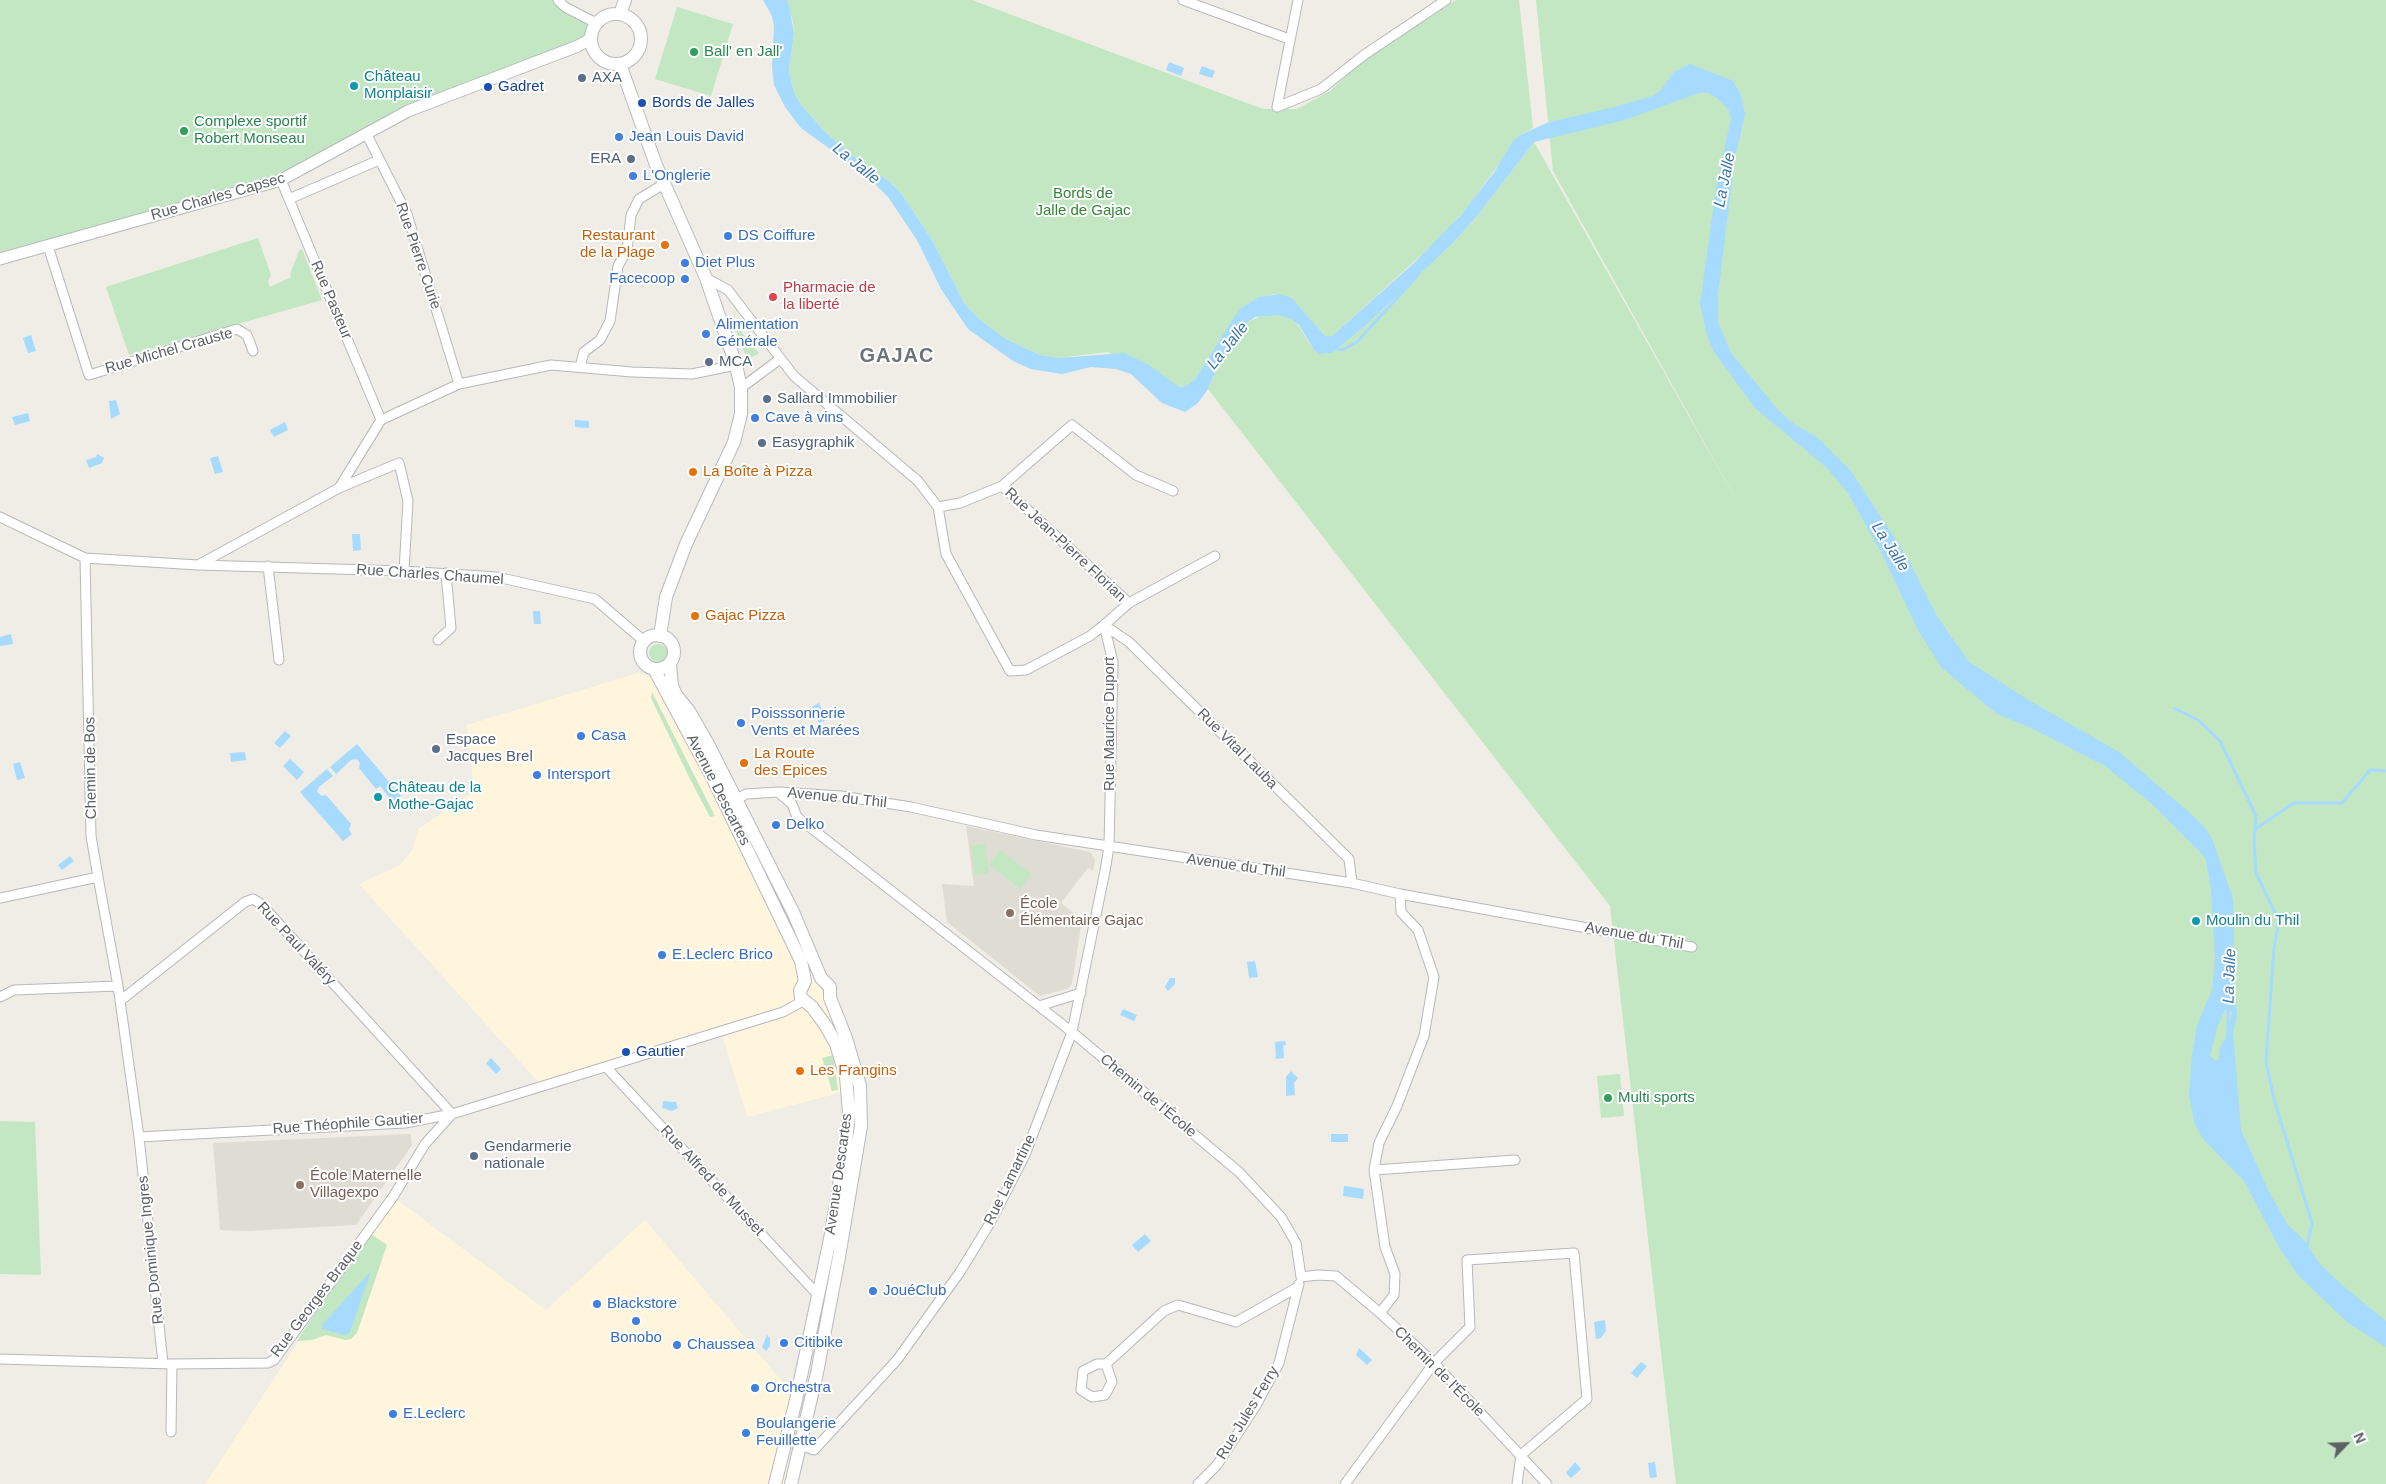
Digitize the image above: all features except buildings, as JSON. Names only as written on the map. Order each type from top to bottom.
[{"type":"main road","points":[[620,14],[626,0]]},
{"type":"main road","points":[[611,14],[620,14],[635,22],[641,38],[635,55],[620,64],[610,63],[600,58],[593,50],[590,39],[596,23],[611,14]]},
{"type":"main road","points":[[620,64],[664,184],[706,278],[736,365],[741,388],[741,414],[734,442],[686,544],[666,597],[660,636]]},
{"type":"main road","points":[[660,636],[668,639],[673,645],[674,657],[670,664],[654,669],[646,665],[642,658],[641,648],[651,637],[660,636]]},
{"type":"main road","name":"Avenue Descartes","points":[[670,664],[672,686],[698,728],[801,961],[805,981],[800,991],[836,1044],[846,1077],[849,1112],[846,1144],[818,1295],[782,1464],[775,1484]]},
{"type":"main road","name":"Avenue Descartes","points":[[654,669],[793,912],[821,978],[830,986],[830,998],[846,1038],[860,1086],[861,1126],[830,1306],[801,1445],[790,1484]]},
{"type":"main road","points":[[805,981],[813,977],[821,978]]},
{"type":"main road","points":[[808,1004],[825,1005],[830,998]]},
{"type":"street","points":[[558,0],[565,7],[596,23]]},
{"type":"street","points":[[1183,0],[1290,39]]},
{"type":"street","points":[[1298,0],[1278,107],[1321,89],[1364,55],[1446,0]]},
{"type":"street","name":"Rue Charles Capsec","points":[[0,259],[292,176],[408,110],[567,50],[590,39]]},
{"type":"street","name":"Rue Pierre Curie","points":[[366,133],[407,214],[459,384]]},
{"type":"street","points":[[288,199],[379,160]]},
{"type":"street","name":"Rue Pasteur","points":[[281,180],[381,420]]},
{"type":"street","points":[[580,367],[584,352],[600,340],[610,321],[618,266],[627,250],[631,215],[639,199],[664,184]]},
{"type":"street","name":"Rue Michel Crauste","points":[[48,246],[89,375],[237,329],[247,335],[253,351]]},
{"type":"street","points":[[706,278],[728,290],[794,376],[918,481],[938,507],[946,554],[1010,671],[1026,670],[1090,636],[1104,625]]},
{"type":"street","points":[[741,388],[780,359]]},
{"type":"street","points":[[339,488],[381,420],[459,384],[551,365],[692,374],[736,365]]},
{"type":"street","points":[[938,507],[960,503],[1002,486],[1072,425],[1136,475],[1173,491]]},
{"type":"street","points":[[198,565],[339,488],[399,463],[408,501],[404,571]]},
{"type":"street","name":"Rue Jean-Pierre Florian","points":[[1002,486],[1129,603],[1104,625]]},
{"type":"street","points":[[0,517],[85,558]]},
{"type":"street","points":[[1129,603],[1216,556]]},
{"type":"street","name":"Rue Charles Chaumel","points":[[85,558],[198,565],[404,571],[497,577],[595,600],[645,642]]},
{"type":"street","name":"Chemin de Bos","points":[[85,558],[92,836],[98,877]]},
{"type":"street","points":[[268,566],[279,660]]},
{"type":"street","points":[[438,640],[451,628],[446,573]]},
{"type":"street","name":"Rue Maurice Duport","points":[[1104,625],[1113,662],[1109,847]]},
{"type":"street","name":"Rue Vital Lauba","points":[[1104,625],[1129,642],[1349,859],[1352,883]]},
{"type":"street","points":[[731,802],[746,794],[778,792]]},
{"type":"street","name":"Avenue du Thil","points":[[778,792],[841,796],[911,806],[1036,835],[1352,883],[1400,894],[1692,947]]},
{"type":"street","name":"Chemin de l'École","points":[[778,792],[792,804],[797,817],[1072,1032],[1240,1172],[1281,1217],[1296,1243],[1301,1277],[1318,1275],[1336,1276],[1434,1363],[1548,1484]]},
{"type":"street","name":"Rue Lamartine","points":[[801,1445],[814,1450],[897,1360],[947,1292],[990,1223],[1025,1155],[1072,1032],[1109,847]]},
{"type":"street","points":[[0,898],[98,877],[118,986],[138,1137]]},
{"type":"street","points":[[1380,1314],[1394,1295],[1394,1274],[1385,1247],[1374,1170],[1379,1142],[1397,1106],[1424,1036],[1434,977],[1418,930],[1401,912],[1400,894]]},
{"type":"street","name":"Rue Paul Valéry","points":[[120,1001],[245,902],[253,898],[261,904],[452,1114]]},
{"type":"street","points":[[0,997],[14,990],[118,986]]},
{"type":"street","points":[[1039,1006],[1081,993]]},
{"type":"street","name":"Rue Théophile Gautier","points":[[138,1137],[405,1123],[452,1114],[808,1004]]},
{"type":"street","name":"Rue Alfred de Musset","points":[[606,1067],[818,1295]]},
{"type":"street","name":"Rue Georges Braque","points":[[0,1359],[168,1364],[255,1364],[268,1363],[274,1360],[393,1197],[425,1144],[452,1114]]},
{"type":"street","name":"Rue Dominique Ingres","points":[[138,1137],[168,1364],[172,1432]]},
{"type":"street","points":[[1374,1170],[1515,1160]]},
{"type":"street","points":[[1345,1484],[1434,1363],[1470,1327],[1466,1260],[1574,1253],[1587,1399],[1521,1455],[1517,1484]]},
{"type":"street","name":"Rue Jules Ferry","points":[[1198,1484],[1217,1465],[1255,1407],[1279,1363],[1301,1277]]},
{"type":"street","points":[[1106,1364],[1164,1310],[1178,1305],[1236,1322],[1298,1287]]},
{"type":"shaded area","points":[[638,673],[653,678],[744,829],[798,936],[835,1021],[854,1086],[839,1093],[747,1117],[721,1031],[541,1085],[359,884],[400,865],[413,849],[418,829],[474,792],[467,725]]},
{"type":"shaded area","name":"École Élémentaire Gajac","points":[[966,826],[1090,852],[1095,859],[1093,871],[1088,868],[1061,903],[1082,919],[1072,984],[1067,989],[1040,996],[947,922],[942,884],[974,886]]},
{"type":"shaded area","name":"École Maternelle Villagexpo","points":[[411,1134],[412,1145],[356,1225],[246,1231],[220,1230],[213,1143]]},
{"type":"shaded area","points":[[393,1197],[546,1310],[645,1220],[792,1393],[787,1484],[205,1484]]},
{"type":"green space","name":"Complexe sportif Robert Monseau","points":[[0,0],[558,0],[596,23],[590,39],[408,111],[292,176],[0,259]]},
{"type":"green space","name":"Bords de Jalle de Gajac","points":[[787,0],[972,0],[1263,109],[1297,109],[1330,91],[1364,59],[1456,0],[1519,0],[1533,128],[1520,135],[1467,208],[1439,239],[1332,336],[1325,336],[1292,298],[1273,294],[1241,308],[1196,378],[1186,386],[1179,387],[1108,352],[1059,358],[1040,355],[1006,339],[979,319],[964,303],[932,240],[903,196],[890,182],[858,160],[827,134],[802,106],[794,93],[789,71],[794,33]]},
{"type":"green space","points":[[1536,0],[2386,0],[2386,1484],[1676,1484],[1610,906],[1208,389],[1221,359],[1248,322],[1263,315],[1277,315],[1291,319],[1298,325],[1311,346],[1320,354],[1332,353],[1365,326],[1453,243],[1477,216],[1534,142],[1747,519],[1553,171]]},
{"type":"green space","name":"Ball' en Jall'","points":[[677,7],[733,24],[711,96],[655,79]]},
{"type":"green space","points":[[258,238],[271,275],[268,281],[270,287],[291,277],[290,274],[299,251],[302,249],[322,300],[129,355],[106,287]]},
{"type":"green space","points":[[733,322],[759,353],[747,360]]},
{"type":"green space","points":[[658,644],[666,649],[667,653],[662,661],[658,662],[650,657],[649,653],[654,645]]},
{"type":"green space","points":[[652,692],[715,816],[710,817],[690,779],[651,698]]},
{"type":"green space","points":[[985,844],[989,873],[975,875],[971,846]]},
{"type":"green space","points":[[1000,850],[1031,874],[1020,889],[989,864]]},
{"type":"green space","points":[[833,1055],[838,1090],[832,1091],[822,1058]]},
{"type":"green space","points":[[1620,1074],[1624,1116],[1601,1118],[1597,1076]]},
{"type":"green space","points":[[0,1121],[35,1122],[41,1275],[0,1274]]},
{"type":"green space","points":[[368,1232],[387,1245],[357,1333],[351,1339],[345,1340],[326,1335],[312,1340],[297,1341]]},
{"type":"water","points":[[763,0],[787,0],[794,33],[789,71],[794,93],[802,106],[827,134],[858,160],[890,182],[903,196],[932,240],[964,303],[979,319],[1006,339],[1040,355],[1059,358],[1124,353],[1149,365],[1179,387],[1186,386],[1196,378],[1241,308],[1259,297],[1280,294],[1292,298],[1325,336],[1332,336],[1414,263],[1461,215],[1495,171],[1513,141],[1520,135],[1549,122],[1615,107],[1652,96],[1660,91],[1674,72],[1690,64],[1733,81],[1741,95],[1745,114],[1735,158],[1718,295],[1718,322],[1731,353],[1778,410],[1794,424],[1818,438],[1851,471],[1907,557],[1937,616],[1968,661],[2030,701],[2119,752],[2206,829],[2213,841],[2233,899],[2233,968],[2237,1015],[2233,1033],[2241,1130],[2269,1192],[2288,1225],[2302,1238],[2321,1265],[2386,1321],[2386,1347],[2348,1323],[2297,1274],[2280,1249],[2244,1181],[2203,1139],[2195,1125],[2189,1096],[2192,1055],[2197,1025],[2212,990],[2215,958],[2211,890],[2206,860],[2203,855],[2152,804],[2105,766],[2031,728],[1997,714],[1941,667],[1919,632],[1883,556],[1848,493],[1826,467],[1755,408],[1714,352],[1707,335],[1700,304],[1716,189],[1731,118],[1729,110],[1716,97],[1708,93],[1699,93],[1625,120],[1534,142],[1477,216],[1453,243],[1365,326],[1332,353],[1320,354],[1314,350],[1299,325],[1291,319],[1277,315],[1255,317],[1248,322],[1221,359],[1208,389],[1198,403],[1185,412],[1162,403],[1131,374],[1116,369],[1091,367],[1062,374],[1031,369],[1013,361],[968,329],[941,289],[917,240],[888,197],[866,175],[801,128],[785,107],[774,85],[772,67],[774,26],[772,16]],"holes":[[[2225,1010],[2232,1012],[2228,1033],[2220,1048],[2219,1060],[2216,1061],[2210,1056],[2217,1028]]]},
{"type":"water","points":[[1169,62],[1184,68],[1181,76],[1166,70]]},
{"type":"water","points":[[1202,66],[1215,71],[1212,78],[1199,74]]},
{"type":"water","points":[[31,335],[36,351],[28,353],[23,338]]},
{"type":"water","points":[[116,400],[120,414],[111,419],[109,401]]},
{"type":"water","points":[[28,413],[30,421],[15,425],[12,417]]},
{"type":"water","points":[[575,420],[589,421],[589,428],[575,427]]},
{"type":"water","points":[[285,422],[288,430],[274,437],[270,430]]},
{"type":"water","points":[[97,454],[104,458],[102,463],[89,468],[86,460],[96,457]]},
{"type":"water","points":[[218,456],[223,472],[215,474],[210,458]]},
{"type":"water","points":[[352,534],[360,534],[361,550],[353,551]]},
{"type":"water","points":[[533,611],[540,611],[541,624],[534,624]]},
{"type":"water","points":[[11,634],[13,644],[0,646],[0,637]]},
{"type":"water","points":[[819,703],[826,720],[819,723],[812,707]]},
{"type":"water","points":[[285,731],[291,736],[280,748],[274,743]]},
{"type":"water","points":[[357,744],[401,796],[393,802],[380,786],[376,789],[359,768],[360,763],[357,759],[351,760],[336,774],[330,767]]},
{"type":"water","points":[[245,752],[246,760],[231,762],[230,753]]},
{"type":"water","points":[[290,759],[304,772],[297,780],[283,766]]},
{"type":"water","points":[[20,762],[25,778],[17,780],[13,764]]},
{"type":"water","points":[[327,769],[333,776],[319,787],[317,792],[322,796],[326,795],[351,824],[349,830],[352,834],[343,841],[300,792]]},
{"type":"water","points":[[70,856],[74,861],[62,870],[58,865]]},
{"type":"water","points":[[1255,961],[1258,977],[1249,978],[1247,962]]},
{"type":"water","points":[[1170,978],[1175,978],[1175,984],[1168,991],[1165,987]]},
{"type":"water","points":[[1123,1009],[1137,1015],[1134,1021],[1120,1015]]},
{"type":"water","points":[[1285,1041],[1286,1045],[1283,1045],[1284,1058],[1276,1059],[1275,1042]]},
{"type":"water","points":[[491,1058],[501,1069],[496,1074],[486,1063]]},
{"type":"water","points":[[1291,1071],[1298,1078],[1294,1083],[1295,1095],[1286,1096],[1286,1077]]},
{"type":"water","points":[[663,1101],[676,1102],[678,1108],[672,1111],[662,1108]]},
{"type":"water","points":[[1331,1134],[1348,1134],[1348,1142],[1331,1142]]},
{"type":"water","points":[[1344,1186],[1364,1189],[1363,1199],[1343,1196]]},
{"type":"water","points":[[1145,1234],[1151,1241],[1138,1252],[1132,1245]]},
{"type":"water","points":[[371,1271],[350,1332],[345,1335],[322,1329],[322,1325]]},
{"type":"water","points":[[1605,1320],[1606,1331],[1601,1338],[1596,1339],[1594,1322]]},
{"type":"water","points":[[767,1335],[770,1338],[770,1346],[766,1351],[762,1347]]},
{"type":"water","points":[[1359,1348],[1372,1360],[1367,1365],[1356,1355]]},
{"type":"water","points":[[1641,1362],[1647,1366],[1637,1378],[1631,1373]]},
{"type":"water","points":[[1575,1462],[1581,1469],[1571,1478],[1566,1473]]},
{"type":"water","points":[[1655,1462],[1657,1477],[1650,1478],[1648,1463]]},
{"type":"waterway","name":"La Jalle","points":[[1333,348],[1342,350],[1357,342],[1418,275]]},
{"type":"waterway","points":[[2174,708],[2198,720],[2220,741],[2256,816],[2254,842],[2256,873],[2279,921],[2274,948],[2266,1062],[2274,1099],[2312,1223],[2306,1252]]},
{"type":"waterway","points":[[2255,829],[2294,803],[2342,803],[2370,770],[2386,771]]},
{"type":"waterway","name":"La Jalle","points":[[2228,1007],[2228,1036]]},
{"type":"place","name":"Ball' en Jall'","points":[[694,52]]},
{"type":"place","name":"AXA","points":[[582,78]]},
{"type":"place","name":"Château Monplaisir","points":[[354,86]]},
{"type":"place","name":"Gadret","points":[[488,87]]},
{"type":"place","name":"Bords de Jalles","points":[[642,103]]},
{"type":"place","name":"Complexe sportif Robert Monseau","points":[[184,131]]},
{"type":"place","name":"Jean Louis David","points":[[619,137]]},
{"type":"place","name":"ERA","points":[[631,159]]},
{"type":"place","name":"L'Onglerie","points":[[633,176]]},
{"type":"place","name":"DS Coiffure","points":[[728,236]]},
{"type":"place","name":"Restaurant de la Plage","points":[[665,245]]},
{"type":"place","name":"Diet Plus","points":[[685,263]]},
{"type":"place","name":"Facecoop","points":[[685,279]]},
{"type":"place","name":"Pharmacie de la liberté","points":[[773,297]]},
{"type":"place","name":"Alimentation Générale","points":[[706,334]]},
{"type":"place","name":"MCA","points":[[709,362]]},
{"type":"place","name":"Sallard Immobilier","points":[[767,399]]},
{"type":"place","name":"Cave à vins","points":[[755,418]]},
{"type":"place","name":"Easygraphik","points":[[762,443]]},
{"type":"place","name":"La Boîte à Pizza","points":[[693,472]]},
{"type":"place","name":"Gajac Pizza","points":[[695,616]]},
{"type":"place","name":"Poisssonnerie Vents et Marées","points":[[741,723]]},
{"type":"place","name":"Casa","points":[[581,736]]},
{"type":"place","name":"Espace Jacques Brel","points":[[436,749]]},
{"type":"place","name":"La Route des Epices","points":[[744,763]]},
{"type":"place","name":"Intersport","points":[[537,775]]},
{"type":"place","name":"Château de la Mothe-Gajac","points":[[378,797]]},
{"type":"place","name":"Delko","points":[[776,825]]},
{"type":"place","name":"École Élémentaire Gajac","points":[[1010,913]]},
{"type":"place","name":"Moulin du Thil","points":[[2196,921]]},
{"type":"place","name":"E.Leclerc Brico","points":[[662,955]]},
{"type":"place","name":"Gautier","points":[[626,1052]]},
{"type":"place","name":"Les Frangins","points":[[800,1071]]},
{"type":"place","name":"Multi sports","points":[[1608,1098]]},
{"type":"place","name":"Gendarmerie nationale","points":[[474,1156]]},
{"type":"place","name":"École Maternelle Villagexpo","points":[[300,1185]]},
{"type":"place","name":"JouéClub","points":[[873,1291]]},
{"type":"place","name":"Blackstore","points":[[597,1304]]},
{"type":"place","name":"Bonobo","points":[[636,1321]]},
{"type":"place","name":"Citibike","points":[[784,1343]]},
{"type":"place","name":"Chaussea","points":[[677,1345]]},
{"type":"place","name":"Orchestra","points":[[755,1388]]},
{"type":"place","name":"E.Leclerc","points":[[393,1414]]},
{"type":"place","name":"Boulangerie Feuillette","points":[[746,1433]]},
{"type":"district","name":"GAJAC","points":[[897,356]]}]
